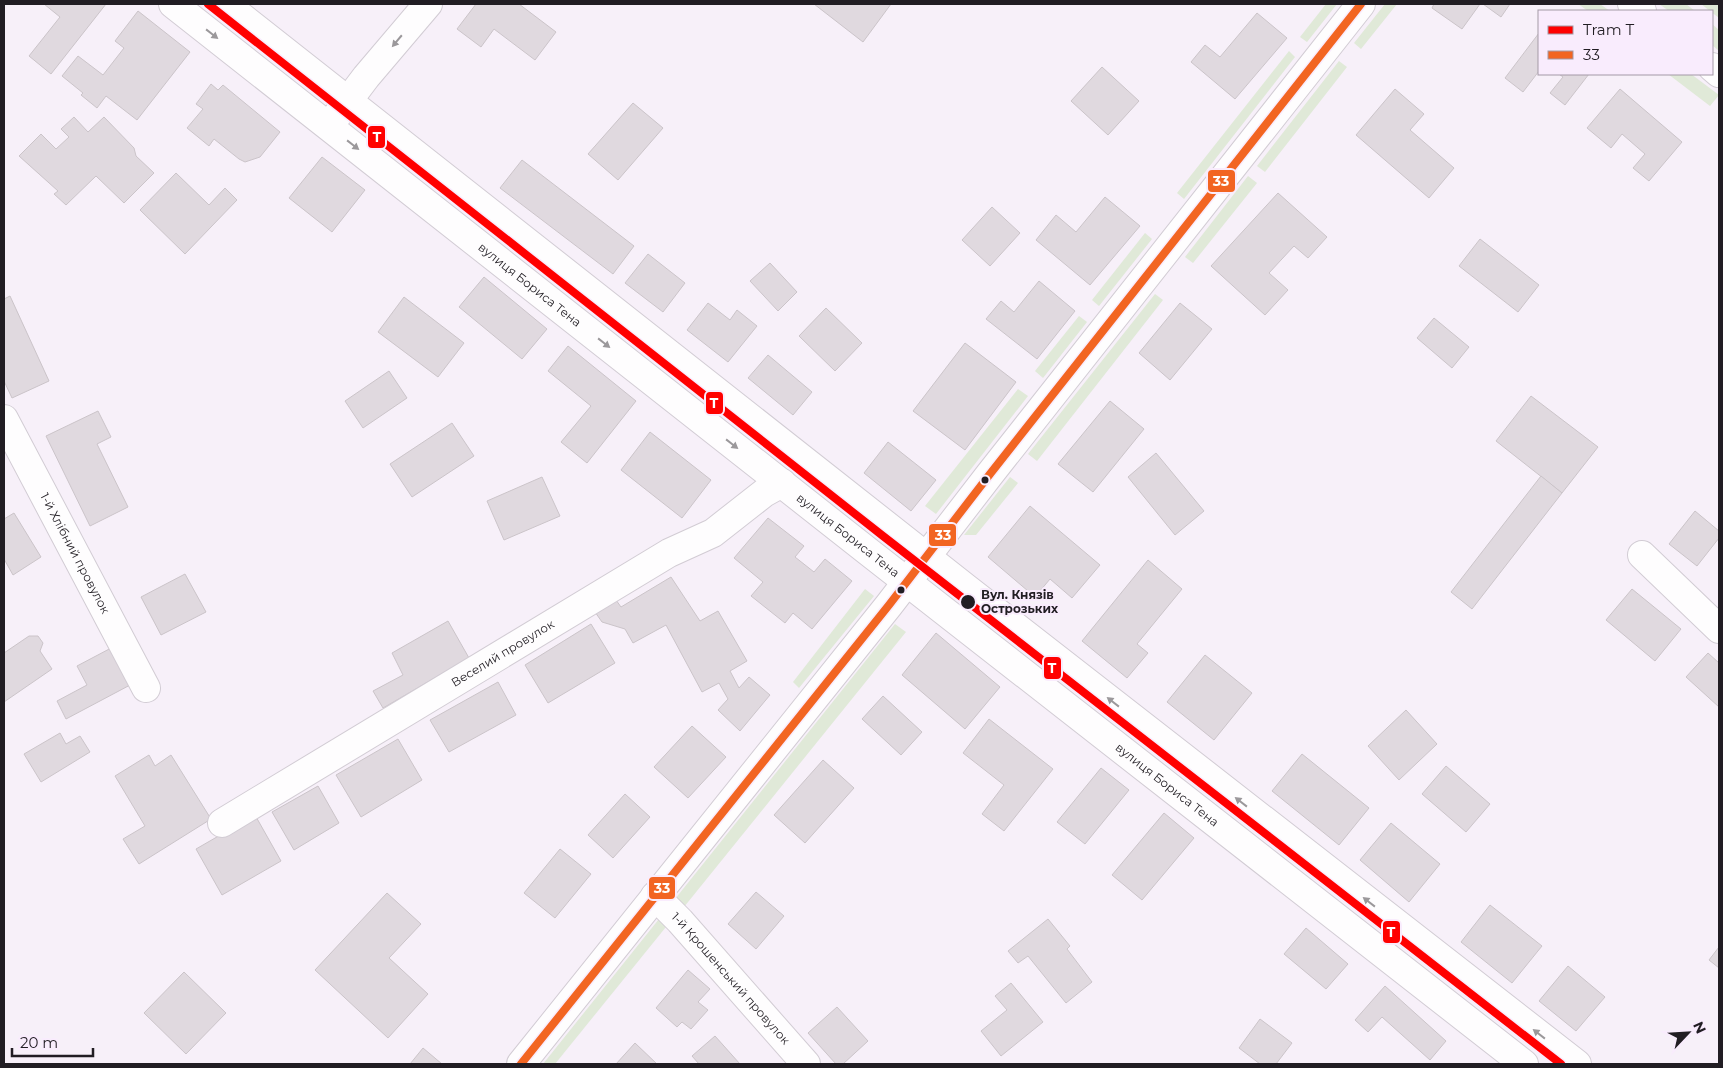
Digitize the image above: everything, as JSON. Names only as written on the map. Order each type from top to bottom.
[{"type":"street","name":"вулиця Бориса Тена","points":[[173,4],[907,582],[1524,1064]]},
{"type":"street","points":[[225,4],[927,557],[1577,1064]]},
{"type":"street","points":[[329,126],[428,4]]},
{"type":"street","points":[[521,1064],[927,557],[1362,4]]},
{"type":"street","name":"1-й Хлібний провулок","points":[[4,418],[146,688]]},
{"type":"street","name":"Веселий провулок","points":[[222,823],[669,553],[713,533],[764,493],[782,483]]},
{"type":"street","points":[[1642,555],[1719,629]]},
{"type":"street","name":"1-й Крошенський провулок","points":[[655,896],[686,928],[806,1064]]},
{"type":"green space","points":[[1326,4],[1337,4],[1307,42],[1300,37]]},
{"type":"green space","points":[[1385,4],[1397,4],[1361,49],[1354,43]]},
{"type":"green space","points":[[1578,4],[1600,4],[1609,10],[1587,10]]},
{"type":"green space","points":[[1659,4],[1686,4],[1694,10],[1668,10]]},
{"type":"green space","points":[[1701,4],[1719,4],[1719,18],[1713,13],[1713,10],[1709,10]]},
{"type":"green space","points":[[1713,25],[1719,30],[1719,51],[1713,46]]},
{"type":"green space","points":[[1289,51],[1295,57],[1184,199],[1177,193]]},
{"type":"green space","points":[[1339,61],[1347,67],[1265,172],[1257,166]]},
{"type":"green space","points":[[1669,75],[1692,75],[1719,95],[1710,106]]},
{"type":"green space","points":[[1248,176],[1257,183],[1193,263],[1185,257]]},
{"type":"green space","points":[[1145,233],[1152,239],[1099,306],[1092,300]]},
{"type":"green space","points":[[1155,294],[1163,300],[1037,461],[1028,454]]},
{"type":"green space","points":[[1079,316],[1087,322],[1043,378],[1035,371]]},
{"type":"green space","points":[[1018,389],[1028,396],[936,514],[925,506]]},
{"type":"green space","points":[[1010,477],[1018,483],[976,535],[964,535]]},
{"type":"green space","points":[[865,589],[874,596],[799,688],[793,682]]},
{"type":"green space","points":[[895,624],[906,632],[680,912],[671,904]]},
{"type":"green space","points":[[663,914],[670,922],[555,1064],[543,1064]]},
{"type":"building","points":[[44,4],[106,4],[51,74],[29,56],[60,17]]},
{"type":"building","points":[[476,4],[519,4],[556,32],[535,60],[494,29],[481,47],[457,29]]},
{"type":"building","points":[[814,4],[891,4],[863,42]]},
{"type":"building","points":[[1434,4],[1480,4],[1462,29],[1432,8]]},
{"type":"building","points":[[1483,4],[1510,4],[1501,17]]},
{"type":"building","points":[[138,11],[190,52],[137,120],[106,96],[97,108],[81,95],[83,93],[62,76],[78,56],[103,75],[124,48],[115,41]]},
{"type":"building","points":[[1257,13],[1287,38],[1235,99],[1191,62],[1205,45],[1220,57]]},
{"type":"building","points":[[1538,34],[1538,72],[1523,92],[1505,78]]},
{"type":"building","points":[[1102,67],[1139,101],[1108,135],[1071,101]]},
{"type":"building","points":[[1560,75],[1588,75],[1565,105],[1550,93],[1563,77]]},
{"type":"building","points":[[211,84],[218,90],[223,85],[280,132],[260,157],[245,162],[214,139],[209,146],[187,128],[203,109],[196,104]]},
{"type":"building","points":[[1395,89],[1424,114],[1410,130],[1454,168],[1429,198],[1356,135]]},
{"type":"building","points":[[1620,89],[1682,142],[1649,181],[1633,168],[1645,154],[1622,134],[1611,148],[1587,128]]},
{"type":"building","points":[[633,103],[663,128],[618,180],[588,154]]},
{"type":"building","points":[[74,117],[88,132],[104,117],[134,148],[136,156],[154,173],[124,203],[96,176],[66,205],[54,194],[58,191],[19,156],[41,134],[56,149],[69,137],[61,129]]},
{"type":"building","points":[[322,157],[365,190],[332,232],[289,198]]},
{"type":"building","points":[[522,160],[634,246],[613,274],[500,188]]},
{"type":"building","points":[[176,173],[209,205],[225,188],[237,200],[185,254],[140,210]]},
{"type":"building","points":[[1278,193],[1327,237],[1308,258],[1294,246],[1269,273],[1288,290],[1265,315],[1211,266]]},
{"type":"building","points":[[1105,197],[1140,226],[1090,285],[1036,240],[1056,215],[1076,232]]},
{"type":"building","points":[[992,207],[1020,233],[990,266],[962,240]]},
{"type":"building","points":[[1480,239],[1539,285],[1518,312],[1459,266]]},
{"type":"building","points":[[648,254],[685,283],[663,312],[625,283]]},
{"type":"building","points":[[770,263],[797,292],[778,311],[750,281]]},
{"type":"building","points":[[484,277],[547,329],[522,359],[459,307]]},
{"type":"building","points":[[1039,281],[1075,311],[1037,359],[986,319],[1001,301],[1014,312]]},
{"type":"building","points":[[10,296],[49,381],[12,398],[4,381],[4,299]]},
{"type":"building","points":[[404,297],[464,343],[438,377],[378,332]]},
{"type":"building","points":[[708,303],[730,320],[737,310],[757,326],[728,362],[687,330]]},
{"type":"building","points":[[1180,303],[1212,329],[1170,380],[1139,353]]},
{"type":"building","points":[[826,308],[862,343],[835,371],[799,336]]},
{"type":"building","points":[[1434,318],[1469,347],[1452,368],[1417,338]]},
{"type":"building","points":[[965,343],[1016,382],[965,450],[913,411]]},
{"type":"building","points":[[568,346],[636,401],[587,463],[561,442],[591,406],[548,371]]},
{"type":"building","points":[[768,355],[812,392],[793,415],[748,378]]},
{"type":"building","points":[[389,371],[407,398],[363,428],[345,401]]},
{"type":"building","points":[[1531,396],[1598,447],[1562,493],[1496,441]]},
{"type":"building","points":[[1110,401],[1144,429],[1093,492],[1058,464]]},
{"type":"building","points":[[98,411],[111,437],[97,444],[128,507],[90,526],[46,436]]},
{"type":"building","points":[[452,423],[474,456],[412,497],[390,464]]},
{"type":"building","points":[[650,432],[711,480],[682,518],[621,470]]},
{"type":"building","points":[[888,442],[936,480],[911,511],[864,473]]},
{"type":"building","points":[[1156,453],[1204,511],[1175,535],[1128,477]]},
{"type":"building","points":[[1541,476],[1562,493],[1472,609],[1451,592]]},
{"type":"building","points":[[542,477],[560,516],[504,540],[487,501]]},
{"type":"building","points":[[1030,506],[1100,565],[1072,598],[1050,579],[1035,597],[988,557]]},
{"type":"building","points":[[1695,511],[1719,531],[1719,538],[1697,566],[1669,544]]},
{"type":"building","points":[[14,513],[41,557],[13,575],[4,559],[4,519]]},
{"type":"building","points":[[768,518],[804,546],[795,557],[814,572],[825,559],[852,581],[812,629],[793,613],[785,623],[751,596],[763,582],[734,558]]},
{"type":"building","points":[[1148,560],[1182,589],[1137,644],[1148,653],[1127,678],[1082,641]]},
{"type":"building","points":[[185,574],[206,612],[161,635],[141,597]]},
{"type":"building","points":[[671,577],[700,621],[718,611],[747,661],[730,671],[739,688],[749,677],[770,695],[740,731],[718,710],[728,699],[719,683],[702,692],[666,625],[633,643],[625,629],[602,622],[595,612],[616,600],[621,607]]},
{"type":"building","points":[[1632,589],[1681,629],[1655,661],[1606,620]]},
{"type":"building","points":[[448,621],[469,658],[383,708],[373,691],[403,675],[392,653]]},
{"type":"building","points":[[591,624],[615,663],[548,703],[525,665]]},
{"type":"building","points":[[936,633],[1000,687],[965,729],[902,675]]},
{"type":"building","points":[[29,636],[38,636],[43,643],[40,651],[52,669],[4,702],[4,653]]},
{"type":"building","points":[[113,647],[132,684],[66,719],[57,701],[87,685],[77,666]]},
{"type":"building","points":[[1708,653],[1719,663],[1719,707],[1686,677]]},
{"type":"building","points":[[1205,655],[1252,693],[1214,740],[1167,702]]},
{"type":"building","points":[[498,682],[516,715],[449,752],[430,720]]},
{"type":"building","points":[[883,696],[922,732],[901,755],[862,719]]},
{"type":"building","points":[[1406,710],[1437,744],[1399,780],[1368,746]]},
{"type":"building","points":[[989,719],[1053,769],[1004,831],[982,814],[1004,785],[963,753]]},
{"type":"building","points":[[692,726],[726,757],[688,798],[654,767]]},
{"type":"building","points":[[60,733],[66,744],[80,736],[90,752],[41,782],[24,754]]},
{"type":"building","points":[[398,739],[422,780],[361,817],[336,775]]},
{"type":"building","points":[[1302,754],[1369,808],[1339,845],[1272,791]]},
{"type":"building","points":[[149,755],[155,766],[171,755],[211,819],[139,864],[123,839],[145,826],[115,776]]},
{"type":"building","points":[[823,760],[854,788],[805,843],[774,815]]},
{"type":"building","points":[[1446,766],[1490,804],[1466,832],[1422,794]]},
{"type":"building","points":[[1101,768],[1129,790],[1085,844],[1057,822]]},
{"type":"building","points":[[318,786],[339,823],[294,850],[272,812]]},
{"type":"building","points":[[625,794],[650,817],[613,858],[588,835]]},
{"type":"building","points":[[1164,813],[1194,838],[1142,900],[1112,875]]},
{"type":"building","points":[[255,815],[281,861],[222,895],[196,849]]},
{"type":"building","points":[[1391,823],[1440,864],[1409,902],[1360,860]]},
{"type":"building","points":[[560,849],[591,874],[555,918],[524,893]]},
{"type":"building","points":[[756,892],[784,916],[756,949],[728,924]]},
{"type":"building","points":[[387,893],[421,924],[389,958],[428,994],[388,1038],[315,970]]},
{"type":"building","points":[[1490,905],[1542,946],[1512,983],[1461,942]]},
{"type":"building","points":[[1048,919],[1070,946],[1067,949],[1092,982],[1066,1003],[1028,956],[1018,963],[1008,951]]},
{"type":"building","points":[[1306,928],[1348,964],[1326,989],[1284,954]]},
{"type":"building","points":[[1719,947],[1719,968],[1709,960]]},
{"type":"building","points":[[1568,966],[1605,997],[1576,1031],[1539,1001]]},
{"type":"building","points":[[688,970],[710,989],[698,1002],[708,1010],[691,1029],[682,1022],[677,1027],[656,1008]]},
{"type":"building","points":[[184,972],[226,1013],[186,1054],[144,1013]]},
{"type":"building","points":[[1011,983],[1043,1022],[1001,1056],[981,1031],[1007,1010],[995,996]]},
{"type":"building","points":[[1385,986],[1446,1041],[1430,1060],[1382,1017],[1368,1032],[1355,1020]]},
{"type":"building","points":[[837,1007],[868,1041],[843,1064],[836,1064],[808,1033]]},
{"type":"building","points":[[1260,1019],[1292,1043],[1276,1064],[1260,1064],[1239,1048]]},
{"type":"building","points":[[715,1036],[740,1064],[699,1064],[692,1056]]},
{"type":"building","points":[[635,1043],[657,1064],[616,1064]]},
{"type":"building","points":[[423,1048],[442,1064],[410,1064]]},
{"type":"tram line","name":"Т","points":[[208,4],[883,536],[1561,1064]]},
{"type":"transit line","name":"33","points":[[521,1064],[889,605],[1361,4]]},
{"type":"place","name":"Вул. Князів Острозьких","points":[[968,602]]}]
